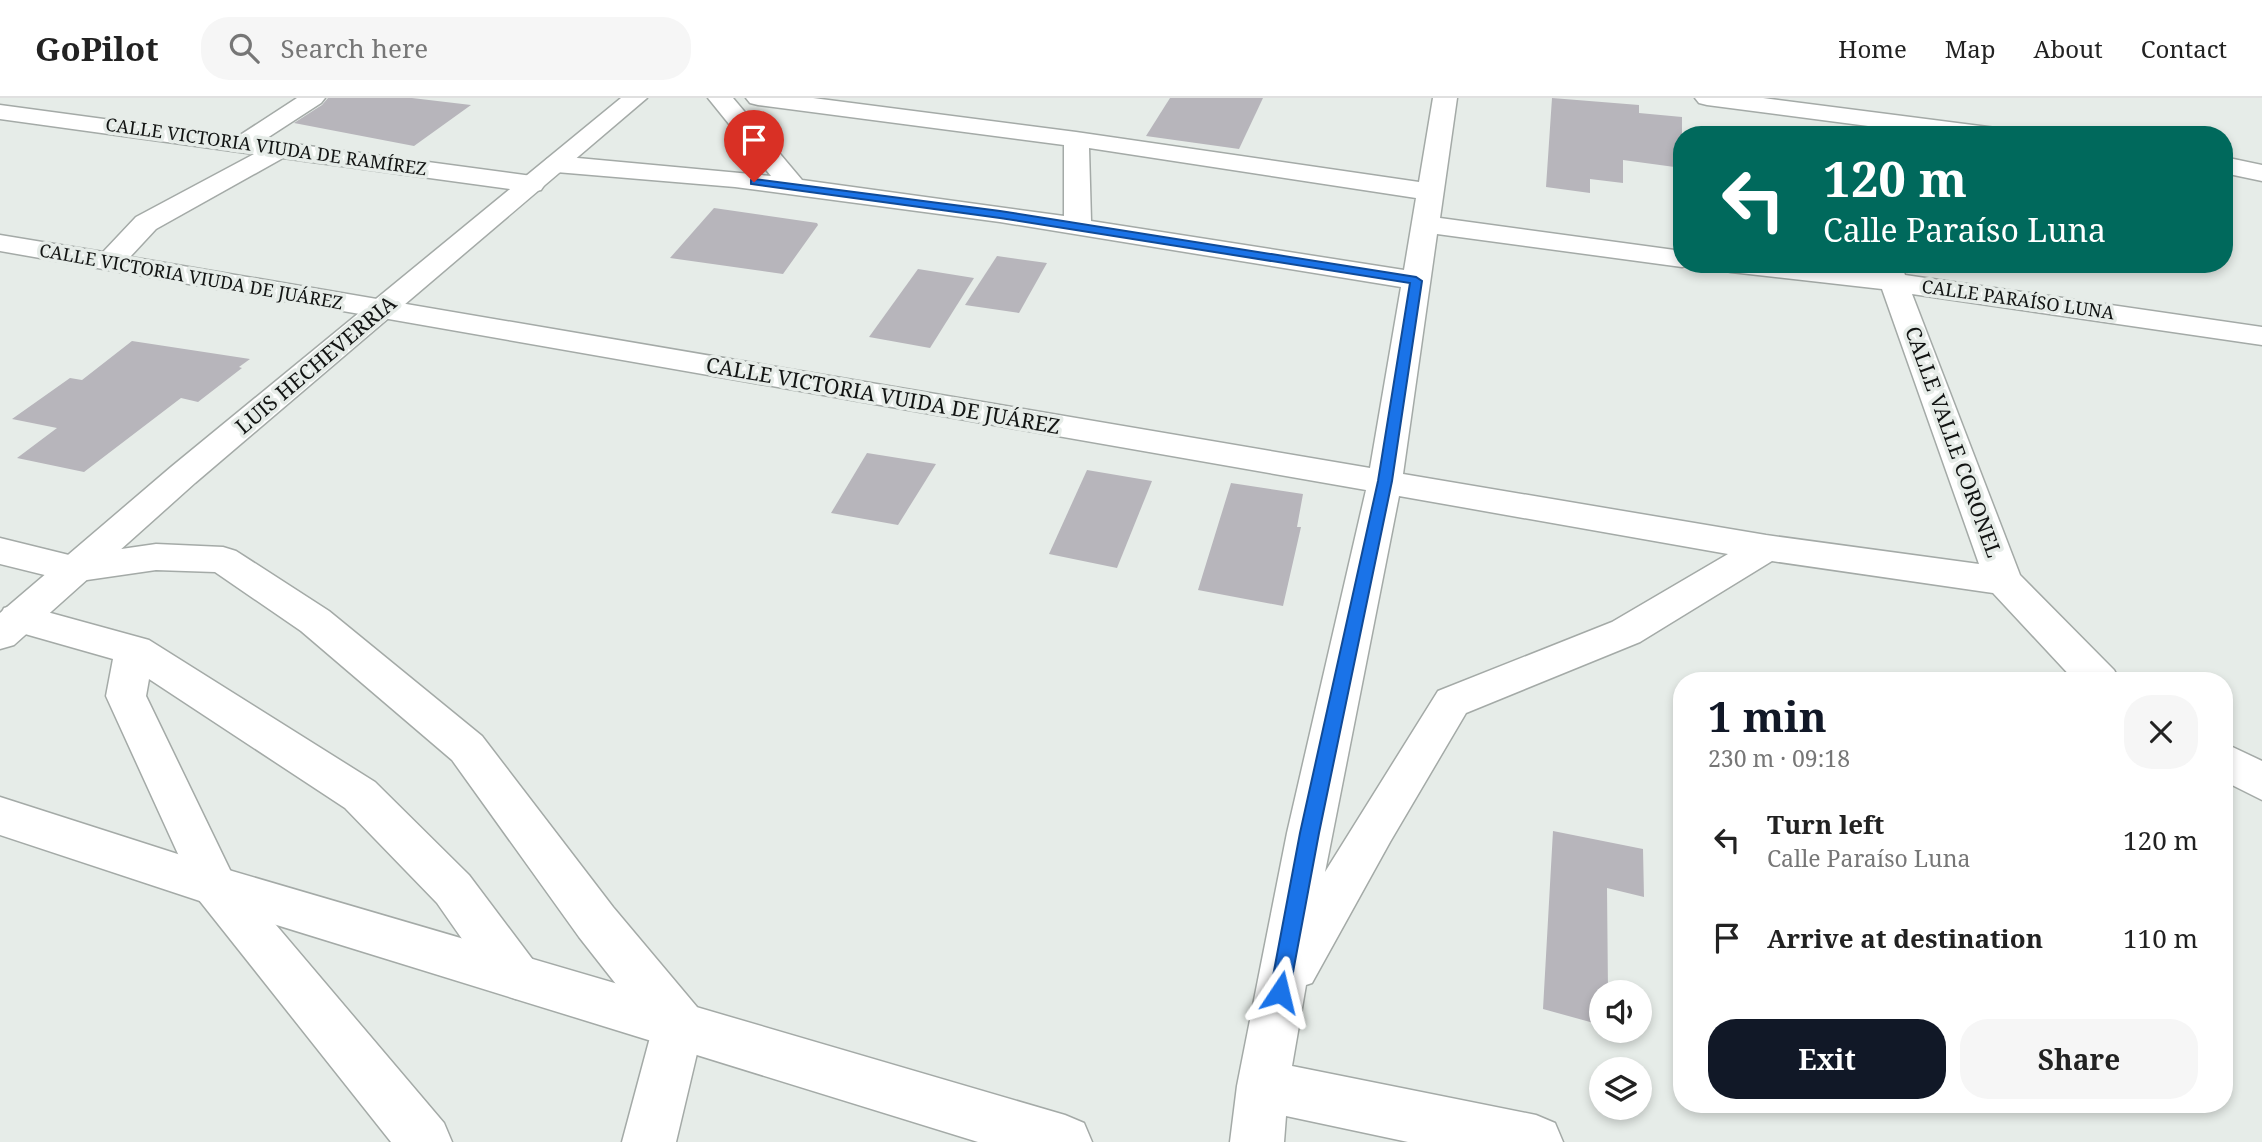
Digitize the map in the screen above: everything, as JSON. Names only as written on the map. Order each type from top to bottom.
[{"type":"street","points":[[242,144],[313,98]]},
{"type":"street","name":"LUIS HECHEVERRIA","points":[[9,626],[635,98]]},
{"type":"street","points":[[720,98],[794,187]]},
{"type":"street","points":[[758,98],[1076,139],[1673,257]]},
{"type":"street","points":[[1257,1142],[1263,1086],[1309,833],[1385,481],[1445,98]]},
{"type":"street","points":[[1707,98],[1926,126]]},
{"type":"street","name":"CALLE VICTORIA VIUDA DE RAMÍREZ","points":[[0,112],[533,184]]},
{"type":"street","points":[[1076,139],[1078,226]]},
{"type":"street","points":[[110,262],[146,223],[281,149]]},
{"type":"street","points":[[556,164],[794,187],[1078,226],[1416,281]]},
{"type":"street","name":"CALLE VICTORIA VIUDA DE JUÁREZ","points":[[0,243],[382,311]]},
{"type":"street","name":"CALLE PARAÍSO LUNA","points":[[1890,273],[2262,336]]},
{"type":"street","name":"CALLE VALLE CORONEL","points":[[1890,273],[2004,581]]},
{"type":"street","name":"CALLE VICTORIA VUIDA DE JUÁREZ","points":[[382,311],[1766,548],[2004,581]]},
{"type":"street","points":[[1280,992],[1374,829],[1452,702],[1626,632],[1766,548]]},
{"type":"street","points":[[0,551],[74,569],[156,557],[223,560],[315,621],[467,748],[596,922],[679,1024]]},
{"type":"street","points":[[2004,581],[2091,672]]},
{"type":"street","points":[[9,626],[135,650],[360,795],[453,889],[516,976]]},
{"type":"street","points":[[135,650],[126,696],[215,886],[425,1142]]},
{"type":"street","points":[[2233,765],[2262,782]]},
{"type":"street","points":[[0,816],[215,886],[1065,1142]]},
{"type":"street","points":[[649,1142],[679,1024]]},
{"type":"street","points":[[1263,1086],[1536,1142]]},
{"type":"building","points":[[328,98],[412,98],[471,105],[414,146],[294,123]]},
{"type":"building","points":[[1170,98],[1263,98],[1239,149],[1146,136]]},
{"type":"building","points":[[1552,98],[1639,105],[1639,113],[1682,117],[1682,126],[1673,126],[1673,167],[1623,160],[1623,183],[1590,179],[1590,193],[1546,187]]},
{"type":"building","points":[[714,208],[818,225],[783,274],[670,258]]},
{"type":"building","points":[[997,256],[1047,263],[1019,313],[965,305]]},
{"type":"building","points":[[918,269],[974,278],[930,348],[869,337]]},
{"type":"building","points":[[132,341],[250,359],[198,402],[181,398],[84,472],[17,458],[57,428],[12,419],[70,378],[82,380]]},
{"type":"building","points":[[867,453],[936,464],[898,525],[831,513]]},
{"type":"building","points":[[1087,470],[1152,481],[1117,568],[1049,554]]},
{"type":"building","points":[[1231,483],[1303,494],[1297,527],[1301,527],[1283,606],[1198,590]]},
{"type":"building","points":[[1553,831],[1643,849],[1644,897],[1607,888],[1608,980],[1589,980],[1589,1022],[1543,1009]]},
{"type":"route","points":[[754,182],[1000,214],[1416,281],[1385,481],[1309,833],[1280,992]]}]
